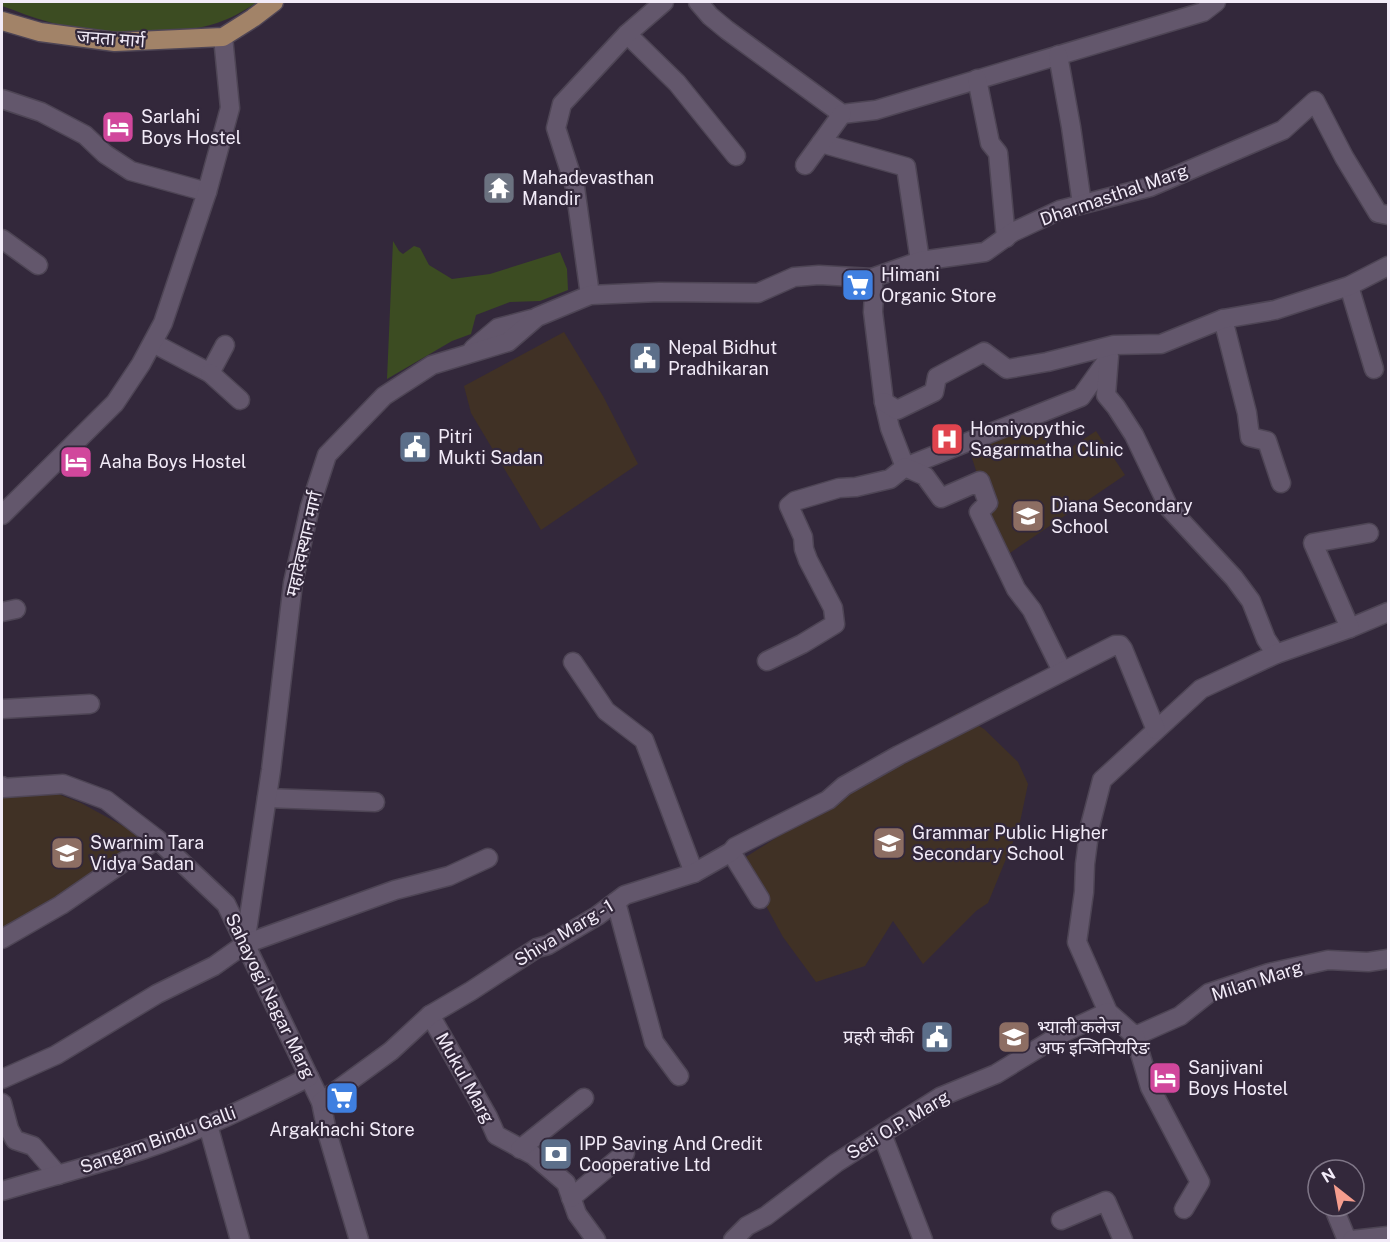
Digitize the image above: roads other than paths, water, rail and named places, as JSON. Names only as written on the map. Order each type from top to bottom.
[{"type":"main road","points":[[222,37],[274,2]]},
{"type":"main road","name":"जनता मार्ग","points":[[2,21],[40,32],[115,42],[222,37]]},
{"type":"street","points":[[590,295],[575,186],[556,128],[562,104],[627,34],[664,2]]},
{"type":"street","points":[[698,2],[727,30],[842,114],[876,110],[1203,12],[1216,2]]},
{"type":"street","points":[[627,34],[677,83],[736,156]]},
{"type":"street","points":[[2,515],[115,403],[163,323],[207,192],[230,108],[222,37]]},
{"type":"street","points":[[1058,55],[1082,204]]},
{"type":"street","points":[[976,79],[990,143],[998,153],[1006,238]]},
{"type":"street","points":[[2,99],[42,112],[85,135],[105,154],[131,171],[207,192]]},
{"type":"street","name":"Dharmasthal Marg","points":[[590,295],[758,292],[794,277],[819,275],[872,278],[920,261],[985,252],[1006,238],[1060,210],[1150,187],[1284,130],[1315,101],[1378,213],[1389,215]]},
{"type":"street","points":[[805,165],[842,114]]},
{"type":"street","points":[[821,142],[906,167],[920,261]]},
{"type":"street","points":[[2,239],[38,265]]},
{"type":"street","points":[[884,402],[897,410],[934,392],[937,377],[984,352],[1007,369],[1161,344],[1223,319],[1275,310],[1349,286],[1389,266]]},
{"type":"street","points":[[872,278],[873,312],[884,402],[890,428],[905,467],[925,476],[941,498],[980,481],[988,503],[980,512],[1016,589],[1032,610],[1062,671]]},
{"type":"street","points":[[1349,286],[1374,369]]},
{"type":"street","name":"महादेवस्थान मार्ग","points":[[245,944],[267,798],[293,583],[310,507],[327,455],[384,396],[432,365],[508,342],[537,317],[590,295]]},
{"type":"street","points":[[1223,319],[1247,413],[1250,437],[1267,441],[1281,483]]},
{"type":"street","points":[[153,343],[210,373],[240,400]]},
{"type":"street","points":[[210,373],[225,345]]},
{"type":"street","points":[[767,661],[836,624],[833,608],[808,560],[803,537],[789,506],[795,501],[839,488],[856,488],[890,479],[905,467],[1081,397],[1111,352]]},
{"type":"street","points":[[1111,352],[1106,395],[1134,435],[1169,508],[1234,578],[1251,602],[1266,639],[1276,654]]},
{"type":"street","points":[[1350,628],[1313,543],[1369,532]]},
{"type":"street","points":[[1184,1209],[1200,1182],[1150,1087],[1135,1036],[1108,1012],[1077,942],[1090,826],[1102,780],[1201,689],[1276,654],[1389,612]]},
{"type":"street","name":"Shiva Marg - 1","points":[[321,1102],[391,1051],[430,1015],[537,948],[548,945],[597,916],[625,895],[694,873],[735,848],[828,800],[844,786],[899,755],[1115,645],[1120,645],[1156,730]]},
{"type":"street","points":[[573,662],[606,711],[644,740],[694,873]]},
{"type":"street","points":[[2,709],[90,704]]},
{"type":"street","name":"Sahayogi Nagar Marg","points":[[2,786],[3,788],[63,784],[106,800],[157,839],[226,904],[321,1102],[327,1132],[359,1240]]},
{"type":"street","points":[[267,798],[375,802]]},
{"type":"street","points":[[2,939],[61,905],[157,839]]},
{"type":"street","points":[[731,852],[760,899]]},
{"type":"street","points":[[2,1078],[56,1054],[157,994],[214,966],[245,944],[394,890],[449,876],[488,858]]},
{"type":"street","points":[[616,902],[654,1042],[680,1076]]},
{"type":"street","name":"Milan Marg","points":[[1135,1036],[1180,1016],[1209,993],[1269,973],[1328,960],[1368,962],[1389,960]]},
{"type":"street","name":"Seti O.P. Marg","points":[[733,1240],[747,1226],[766,1216],[836,1163],[939,1097],[996,1074],[1065,1032],[1108,1012]]},
{"type":"street","name":"Mukul Marg","points":[[430,1015],[496,1135],[533,1155],[566,1183],[577,1214],[596,1240]]},
{"type":"street","name":"Sangam Bindu Galli","points":[[2,1191],[142,1149],[208,1125],[309,1077]]},
{"type":"street","points":[[520,1149],[584,1098]]},
{"type":"street","points":[[2,1103],[9,1129],[15,1140],[33,1146],[58,1175]]},
{"type":"street","points":[[208,1125],[240,1240]]},
{"type":"street","points":[[882,1134],[924,1240]]},
{"type":"street","points":[[571,1198],[625,1154]]},
{"type":"street","points":[[1061,1220],[1106,1201],[1123,1240]]},
{"type":"street","points":[[1338,1218],[1347,1240]]},
{"type":"street","points":[[1352,1240],[1389,1236]]},
{"type":"place","name":"Sarlahi Boys Hostel","points":[[118,127]]},
{"type":"place","name":"Mahadevasthan Mandir","points":[[499,188]]},
{"type":"place","name":"Himani Organic Store","points":[[858,285]]},
{"type":"place","name":"Nepal Bidhut Pradhikaran","points":[[645,358]]},
{"type":"place","name":"Homiyopythic Sagarmatha Clinic","points":[[947,439]]},
{"type":"place","name":"Pitri Mukti Sadan","points":[[415,447]]},
{"type":"place","name":"Aaha Boys Hostel","points":[[76,462]]},
{"type":"place","name":"Diana Secondary School","points":[[1028,516]]},
{"type":"place","name":"Grammar Public Higher Secondary School","points":[[889,843]]},
{"type":"place","name":"Swarnim Tara Vidya Sadan","points":[[67,853]]},
{"type":"place","name":"प्रहरी चौकी","points":[[937,1037]]},
{"type":"place","name":"भ्याली कलेज अफ इन्जिनियरिङ","points":[[1014,1037]]},
{"type":"place","name":"Sanjivani Boys Hostel","points":[[1165,1078]]},
{"type":"place","name":"Argakhachi Store","points":[[342,1098]]},
{"type":"place","name":"IPP Saving And Credit Cooperative Ltd","points":[[556,1154]]}]
